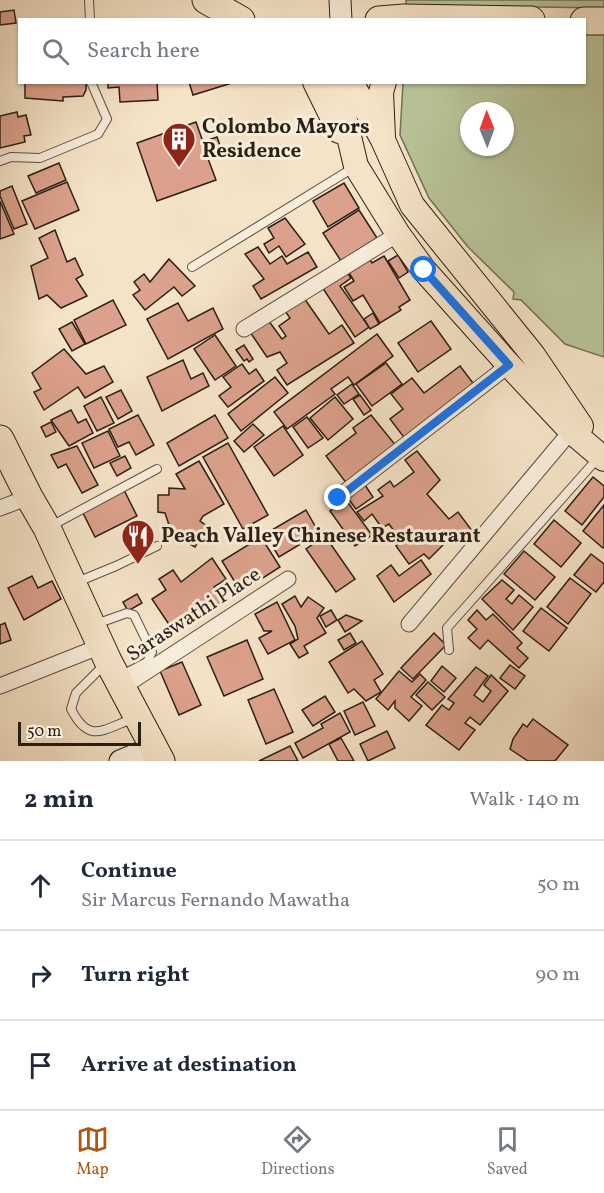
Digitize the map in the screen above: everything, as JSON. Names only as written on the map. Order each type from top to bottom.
[{"type":"highway","points":[[206,0],[238,18]]},
{"type":"highway","points":[[586,21],[604,21]]},
{"type":"highway","points":[[0,439],[29,498],[47,528],[108,659],[158,754]]},
{"type":"main road","points":[[340,0],[340,18]]},
{"type":"main road","points":[[316,84],[356,166],[398,234],[424,270],[570,431],[602,458]]},
{"type":"main road","points":[[336,84],[356,166]]},
{"type":"main road","points":[[352,84],[384,140],[412,205],[533,355],[602,458]]},
{"type":"main road","points":[[383,84],[381,92],[384,140]]},
{"type":"main road","points":[[120,761],[158,754]]},
{"type":"street","points":[[244,329],[398,234]]},
{"type":"street","points":[[338,498],[509,365]]},
{"type":"street","points":[[409,624],[570,431]]},
{"type":"street","points":[[0,508],[29,498]]},
{"type":"street","name":"Saraswathi Place","points":[[0,686],[108,659],[288,579]]},
{"type":"lane","points":[[89,0],[90,18]]},
{"type":"lane","points":[[0,161],[11,157],[40,158],[98,134],[107,119],[92,84]]},
{"type":"lane","points":[[192,267],[356,166]]},
{"type":"lane","points":[[448,650],[447,628],[602,458]]},
{"type":"lane","points":[[47,528],[158,469]]},
{"type":"lane","points":[[73,583],[157,546]]},
{"type":"lane","points":[[108,659],[147,662],[152,652],[134,615],[127,613],[108,659],[76,693],[71,709],[85,729],[97,732],[138,716]]},
{"type":"green space","points":[[406,0],[604,0],[604,8],[406,5]]},
{"type":"green space","points":[[586,30],[604,30],[604,357],[565,344],[521,300],[513,299],[514,292],[468,247],[429,198],[400,135],[403,84],[586,84]]},
{"type":"building","points":[[14,10],[16,23],[0,25],[0,12]]},
{"type":"building","points":[[25,84],[86,84],[83,96],[63,97],[63,101],[25,98]]},
{"type":"building","points":[[108,84],[157,84],[158,100],[120,102],[119,87],[108,88]]},
{"type":"building","points":[[190,84],[229,84],[193,95]]},
{"type":"building","points":[[17,112],[18,117],[26,115],[31,135],[24,136],[25,142],[0,148],[0,116]]},
{"type":"building","name":"Colombo Mayors Residence","points":[[196,122],[203,142],[217,137],[222,151],[207,156],[216,180],[157,201],[137,143]]},
{"type":"building","points":[[59,163],[66,180],[36,193],[28,176]]},
{"type":"building","points":[[67,182],[79,210],[35,229],[22,201]]},
{"type":"building","points":[[344,183],[359,208],[328,227],[313,201]]},
{"type":"building","points":[[12,186],[27,224],[14,229],[0,196],[0,191]]},
{"type":"building","points":[[0,201],[14,234],[0,239]]},
{"type":"building","points":[[359,210],[377,238],[341,261],[323,233]]},
{"type":"building","points":[[285,218],[305,244],[286,257],[279,246],[269,253],[264,244],[274,238],[268,228]]},
{"type":"building","points":[[55,230],[67,262],[75,258],[83,275],[76,279],[87,296],[61,308],[47,295],[39,299],[31,266],[48,258],[39,238]]},
{"type":"building","points":[[258,247],[270,264],[282,256],[287,264],[308,252],[317,267],[261,299],[253,286],[264,279],[245,254]]},
{"type":"building","points":[[398,255],[408,272],[399,278],[388,261]]},
{"type":"building","points":[[384,256],[410,300],[399,307],[401,310],[380,323],[363,295],[353,301],[344,287],[354,281],[348,271],[369,258],[372,263]]},
{"type":"building","points":[[169,259],[195,286],[182,296],[174,287],[145,310],[133,295],[140,290],[134,282],[144,274],[150,282]]},
{"type":"building","points":[[345,270],[351,278],[340,286],[369,327],[355,337],[322,287]]},
{"type":"building","points":[[304,298],[329,334],[342,325],[354,343],[287,385],[277,370],[287,363],[280,352],[267,357],[250,332],[268,320],[282,339],[286,336],[279,326],[290,318],[285,311]]},
{"type":"building","points":[[113,300],[126,325],[86,344],[74,320]]},
{"type":"building","points":[[178,303],[188,321],[213,308],[223,329],[168,359],[147,319]]},
{"type":"building","points":[[373,313],[379,324],[370,329],[364,319]]},
{"type":"building","points":[[431,321],[451,349],[418,372],[398,343]]},
{"type":"building","points":[[72,322],[85,344],[72,351],[59,329]]},
{"type":"building","points":[[377,334],[393,356],[354,385],[348,377],[331,389],[335,394],[287,429],[274,412]]},
{"type":"building","points":[[215,335],[236,366],[215,380],[194,349]]},
{"type":"building","points":[[244,345],[253,359],[249,362],[247,359],[244,361],[236,350]]},
{"type":"building","points":[[64,349],[86,374],[104,366],[113,382],[85,398],[78,387],[44,410],[34,392],[41,389],[32,373]]},
{"type":"building","points":[[183,360],[191,379],[203,373],[209,386],[162,411],[147,377]]},
{"type":"building","points":[[386,363],[402,384],[372,406],[356,384]]},
{"type":"building","points":[[242,364],[249,374],[256,369],[264,381],[228,407],[219,396],[231,387],[223,377]]},
{"type":"building","points":[[460,366],[476,387],[406,440],[390,419],[403,409],[391,394],[412,378],[424,393]]},
{"type":"building","points":[[275,377],[288,393],[241,431],[228,414]]},
{"type":"building","points":[[352,384],[359,394],[344,404],[337,395]]},
{"type":"building","points":[[121,390],[132,411],[118,419],[106,397]]},
{"type":"building","points":[[360,395],[371,410],[364,415],[353,399]]},
{"type":"building","points":[[101,397],[114,423],[97,431],[84,406]]},
{"type":"building","points":[[335,397],[353,419],[328,440],[310,418]]},
{"type":"building","points":[[71,410],[78,423],[86,419],[93,433],[69,446],[51,420]]},
{"type":"building","points":[[138,415],[154,445],[136,455],[129,442],[118,447],[109,429]]},
{"type":"building","points":[[215,415],[228,438],[179,466],[167,443]]},
{"type":"building","points":[[371,415],[397,447],[347,484],[326,456],[356,433],[353,428]]},
{"type":"building","points":[[307,417],[323,438],[308,448],[293,427]]},
{"type":"building","points":[[51,422],[56,432],[46,437],[41,427]]},
{"type":"building","points":[[253,424],[264,435],[244,452],[234,441]]},
{"type":"building","points":[[283,426],[303,455],[274,476],[254,447]]},
{"type":"building","points":[[108,431],[120,456],[94,468],[82,443]]},
{"type":"building","points":[[228,443],[268,515],[243,529],[203,457]]},
{"type":"building","points":[[77,446],[98,485],[82,493],[66,464],[58,468],[51,455]]},
{"type":"building","points":[[417,451],[440,480],[427,494],[449,519],[458,512],[476,536],[465,545],[455,533],[429,559],[424,554],[409,564],[396,546],[402,542],[389,524],[382,528],[372,514],[364,521],[357,512],[383,496],[378,490],[390,481],[394,487],[414,472],[405,460]]},
{"type":"building","points":[[125,456],[131,468],[117,476],[110,463]]},
{"type":"building","points":[[199,461],[224,504],[203,516],[200,521],[207,526],[195,547],[172,534],[165,513],[158,512],[158,495],[169,495],[169,488],[185,489],[176,474]]},
{"type":"building","points":[[593,477],[604,486],[604,497],[582,525],[565,511]]},
{"type":"building","points":[[365,485],[373,497],[356,509],[347,497]]},
{"type":"building","points":[[124,490],[137,516],[95,537],[82,511]]},
{"type":"building","points":[[346,500],[372,535],[355,546],[330,511]]},
{"type":"building","points":[[604,505],[604,547],[603,548],[583,531]]},
{"type":"building","points":[[306,510],[319,533],[279,557],[265,534]]},
{"type":"building","points":[[554,520],[581,543],[561,567],[534,544]]},
{"type":"building","points":[[325,536],[355,579],[336,592],[306,549]]},
{"type":"building","points":[[261,537],[280,567],[241,592],[222,561]]},
{"type":"building","points":[[524,551],[555,577],[535,600],[504,574]]},
{"type":"building","points":[[591,554],[604,564],[604,582],[596,592],[574,575]]},
{"type":"building","points":[[212,558],[226,579],[214,587],[223,601],[174,632],[152,599],[166,590],[159,579],[173,570],[181,582]]},
{"type":"building","points":[[421,560],[431,574],[394,602],[377,576],[391,565],[399,576]]},
{"type":"building","points":[[32,576],[38,588],[52,581],[61,599],[24,620],[8,588]]},
{"type":"building","points":[[570,578],[591,594],[568,624],[547,607]]},
{"type":"building","points":[[502,580],[514,590],[506,599],[512,604],[519,595],[533,607],[513,630],[482,599]]},
{"type":"building","points":[[137,594],[142,603],[128,611],[123,602]]},
{"type":"building","points":[[295,596],[301,607],[308,597],[324,608],[317,618],[326,633],[304,646],[308,653],[299,658],[290,644],[298,639],[295,626],[282,604]]},
{"type":"building","points":[[277,602],[295,640],[268,654],[259,638],[272,631],[264,631],[255,614]]},
{"type":"building","points":[[541,608],[567,628],[549,651],[523,631]]},
{"type":"building","points":[[331,610],[337,620],[326,627],[320,616]]},
{"type":"building","points":[[477,610],[486,620],[493,614],[522,643],[517,648],[528,658],[519,668],[488,640],[480,649],[468,638],[477,629],[468,620]]},
{"type":"building","points":[[346,615],[362,621],[345,632],[338,620]]},
{"type":"building","points":[[5,623],[11,640],[0,644],[0,625]]},
{"type":"building","points":[[350,633],[356,643],[344,650],[338,640]]},
{"type":"building","points":[[434,633],[446,645],[413,679],[401,668]]},
{"type":"building","points":[[247,640],[263,679],[224,696],[207,657]]},
{"type":"building","points":[[362,641],[383,674],[374,680],[381,692],[366,701],[354,689],[348,693],[329,662]]},
{"type":"building","points":[[182,662],[201,705],[179,715],[160,671]]},
{"type":"building","points":[[510,665],[525,676],[515,689],[500,678]]},
{"type":"building","points":[[442,666],[456,678],[444,692],[431,681]]},
{"type":"building","points":[[476,667],[488,676],[474,695],[483,702],[491,691],[484,685],[491,675],[508,691],[480,725],[470,717],[465,723],[475,730],[459,750],[426,725],[442,705],[449,710],[454,703],[448,699]]},
{"type":"building","points":[[399,671],[412,682],[420,674],[426,680],[411,697],[422,706],[409,721],[395,708],[395,701],[388,710],[376,699]]},
{"type":"building","points":[[428,682],[445,697],[432,710],[416,695]]},
{"type":"building","points":[[274,689],[293,732],[266,744],[248,700]]},
{"type":"building","points":[[325,696],[335,712],[313,726],[302,710]]},
{"type":"building","points":[[363,702],[375,726],[355,735],[344,711]]},
{"type":"building","points":[[340,713],[350,732],[303,758],[295,743],[323,728],[321,724]]},
{"type":"building","points":[[533,719],[568,745],[555,761],[528,761],[510,749],[513,739],[523,724],[527,727]]},
{"type":"building","points":[[387,731],[395,748],[368,761],[360,744]]},
{"type":"building","points":[[341,738],[354,761],[338,761],[329,744]]},
{"type":"building","points":[[290,746],[298,761],[259,761]]},
{"type":"place","name":"Colombo Mayors Residence","points":[[179,168]]},
{"type":"place","name":"Peach Valley Chinese Restaurant","points":[[138,565]]},
{"type":"route","points":[[338,498],[509,365],[424,270]]}]
